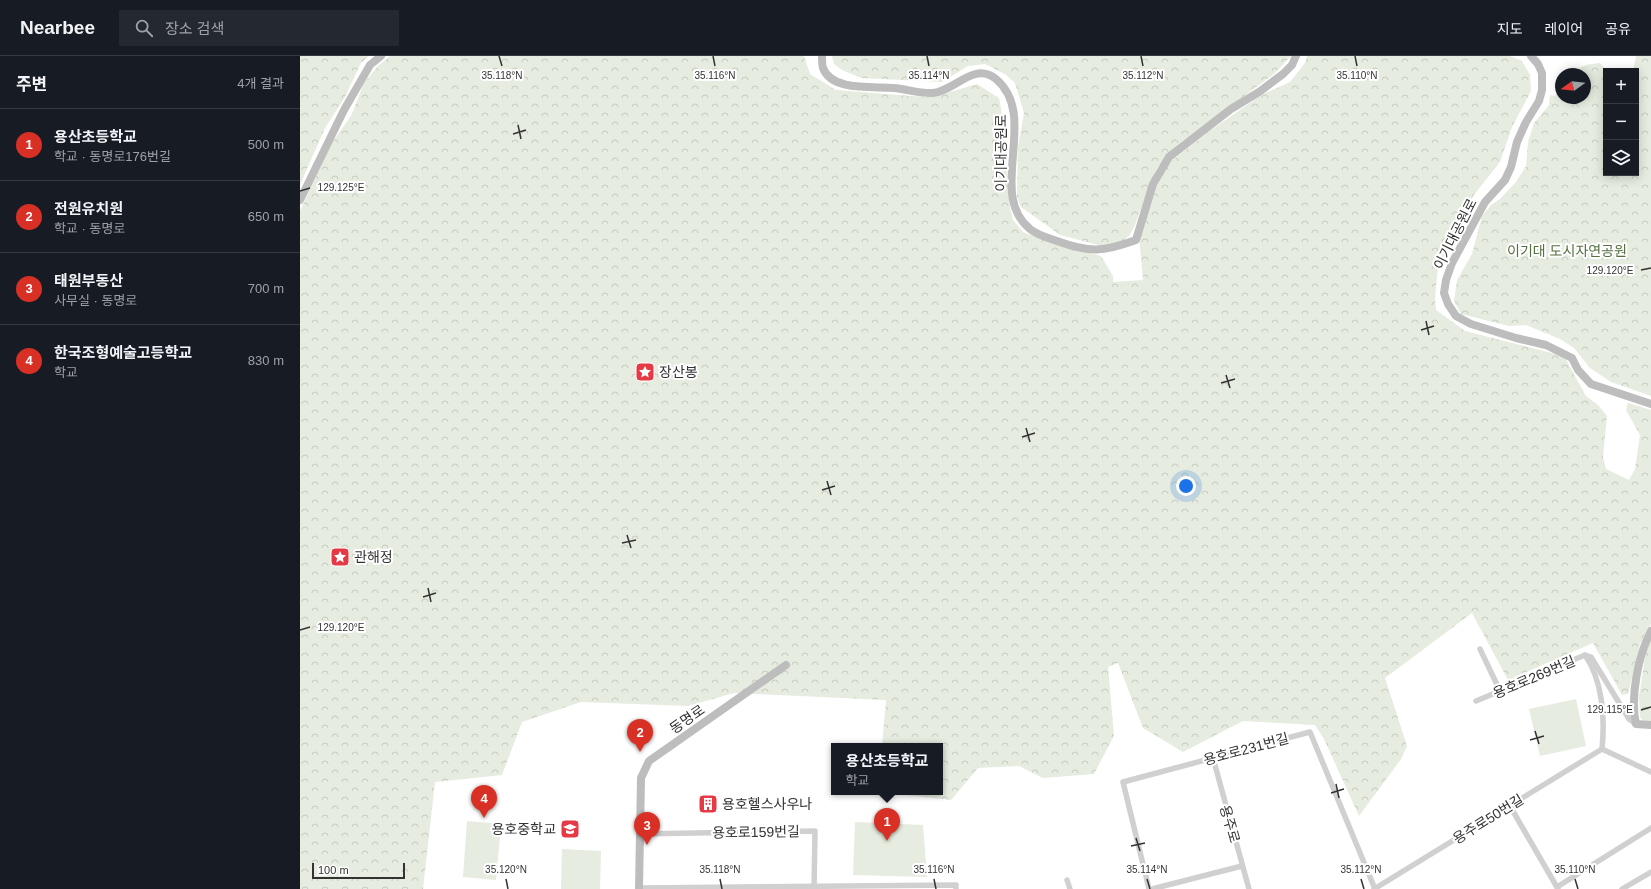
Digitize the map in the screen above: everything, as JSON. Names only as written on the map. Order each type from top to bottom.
[{"type":"street","points":[[300,200],[344,110],[370,66],[381,56]]},
{"type":"street","name":"이기대공원로","points":[[822,56],[823,68],[830,78],[842,86],[883,87],[933,93],[946,89],[967,77],[978,73],[986,73],[996,79],[1004,87],[1014,106],[1015,127],[1012,187],[1015,206],[1019,217],[1030,229],[1038,234],[1072,246],[1092,250],[1113,248],[1136,240],[1153,184],[1169,157],[1231,109],[1259,92],[1283,74],[1292,65],[1296,56]]},
{"type":"street","name":"이기대공원로","points":[[1531,56],[1538,64],[1542,73],[1542,90],[1539,101],[1526,122],[1517,142],[1511,167],[1505,180],[1485,202],[1452,263],[1446,280],[1444,293],[1446,299],[1456,316],[1471,324],[1516,338],[1546,345],[1572,358],[1578,370],[1591,384],[1651,404]]},
{"type":"street","points":[[1636,724],[1633,709],[1638,672],[1644,645],[1651,631]]},
{"type":"street","points":[[1480,648],[1500,691]]},
{"type":"street","points":[[1585,655],[1591,657],[1629,719],[1636,724],[1651,725]]},
{"type":"street","name":"용호로269번길","points":[[1476,702],[1585,655],[1591,664],[1601,700],[1604,729],[1602,749]]},
{"type":"street","name":"동명로","points":[[639,889],[641,778],[650,761],[786,665]]},
{"type":"street","name":"용호로231번길","points":[[1150,889],[1123,782],[1310,732],[1375,889]]},
{"type":"street","points":[[1602,749],[1651,772]]},
{"type":"street","name":"용주로50번길","points":[[1375,889],[1602,749]]},
{"type":"street","name":"용주로","points":[[1213,758],[1249,889]]},
{"type":"street","points":[[1510,806],[1557,888],[1651,828]]},
{"type":"street","name":"용호로159번길","points":[[639,834],[814,831],[814,888]]},
{"type":"street","points":[[1150,889],[1242,866]]},
{"type":"street","points":[[1622,889],[1651,872]]},
{"type":"street","points":[[1067,880],[1070,889]]},
{"type":"street","points":[[639,889],[956,887]]},
{"type":"green space","points":[[300,56],[369,56],[361,63],[345,97],[325,128],[300,185]]},
{"type":"green space","points":[[390,56],[804,56],[810,74],[836,90],[933,97],[977,84],[999,98],[1010,208],[1013,220],[1023,232],[1055,244],[1101,256],[1113,276],[1113,282],[1143,280],[1139,237],[1159,180],[1170,162],[1211,130],[1263,94],[1290,82],[1305,63],[1307,56],[1510,56],[1522,61],[1530,75],[1531,91],[1512,127],[1500,162],[1473,196],[1452,246],[1438,267],[1435,298],[1436,310],[1465,331],[1564,356],[1586,396],[1598,405],[1607,416],[1603,457],[1606,469],[1629,480],[1635,469],[1640,435],[1626,410],[1628,403],[1651,410],[1651,624],[1640,644],[1628,694],[1622,695],[1593,643],[1508,680],[1472,613],[1385,678],[1407,746],[1401,759],[1359,816],[1324,739],[1315,725],[1243,721],[1183,752],[1143,728],[1118,663],[1108,667],[1114,736],[1094,774],[1043,778],[1019,766],[978,768],[951,800],[905,795],[943,795],[943,743],[882,743],[886,700],[734,693],[688,706],[581,702],[522,722],[502,775],[435,782],[423,889],[300,889],[300,211],[331,144],[351,116],[364,83],[378,66]]},
{"type":"green space","points":[[832,56],[1291,56],[1274,74],[1180,143],[1157,168],[1135,225],[1129,236],[1121,242],[1102,246],[1060,235],[1021,207],[1017,197],[1018,146],[1024,113],[1015,83],[1005,74],[985,64],[968,66],[942,82],[861,78],[842,70],[834,64]]},
{"type":"green space","name":"이기대 도시자연공원","points":[[1636,56],[1651,56],[1651,396],[1611,382],[1590,368],[1574,348],[1560,339],[1526,325],[1509,326],[1461,314],[1454,301],[1457,280],[1472,254],[1482,216],[1491,205],[1500,199],[1516,182],[1526,166],[1528,142],[1534,123],[1549,105],[1550,95],[1555,96],[1555,104],[1591,104],[1591,68],[1580,68],[1582,67],[1600,63],[1604,68],[1603,68],[1603,176],[1639,176],[1639,68],[1634,68]]},
{"type":"green space","points":[[1651,638],[1651,724],[1647,725],[1640,717],[1639,697],[1647,644]]},
{"type":"green space","points":[[1576,699],[1586,746],[1540,756],[1529,709]]},
{"type":"green space","points":[[467,821],[501,824],[496,880],[463,877]]},
{"type":"green space","points":[[855,822],[923,825],[927,877],[853,875]]},
{"type":"green space","points":[[562,849],[601,851],[600,889],[561,889]]},
{"type":"place","name":"장산봉","points":[[645,372]]},
{"type":"place","name":"관해정","points":[[340,557]]},
{"type":"place","name":"전원유치원","points":[[640,752]]},
{"type":"place","name":"용호헬스사우나","points":[[708,804]]},
{"type":"place","name":"한국조형예술고등학교","points":[[484,818]]},
{"type":"place","name":"용호중학교","points":[[570,829]]},
{"type":"place","name":"용산초등학교","points":[[887,841]]},
{"type":"place","name":"태원부동산","points":[[647,845]]}]
